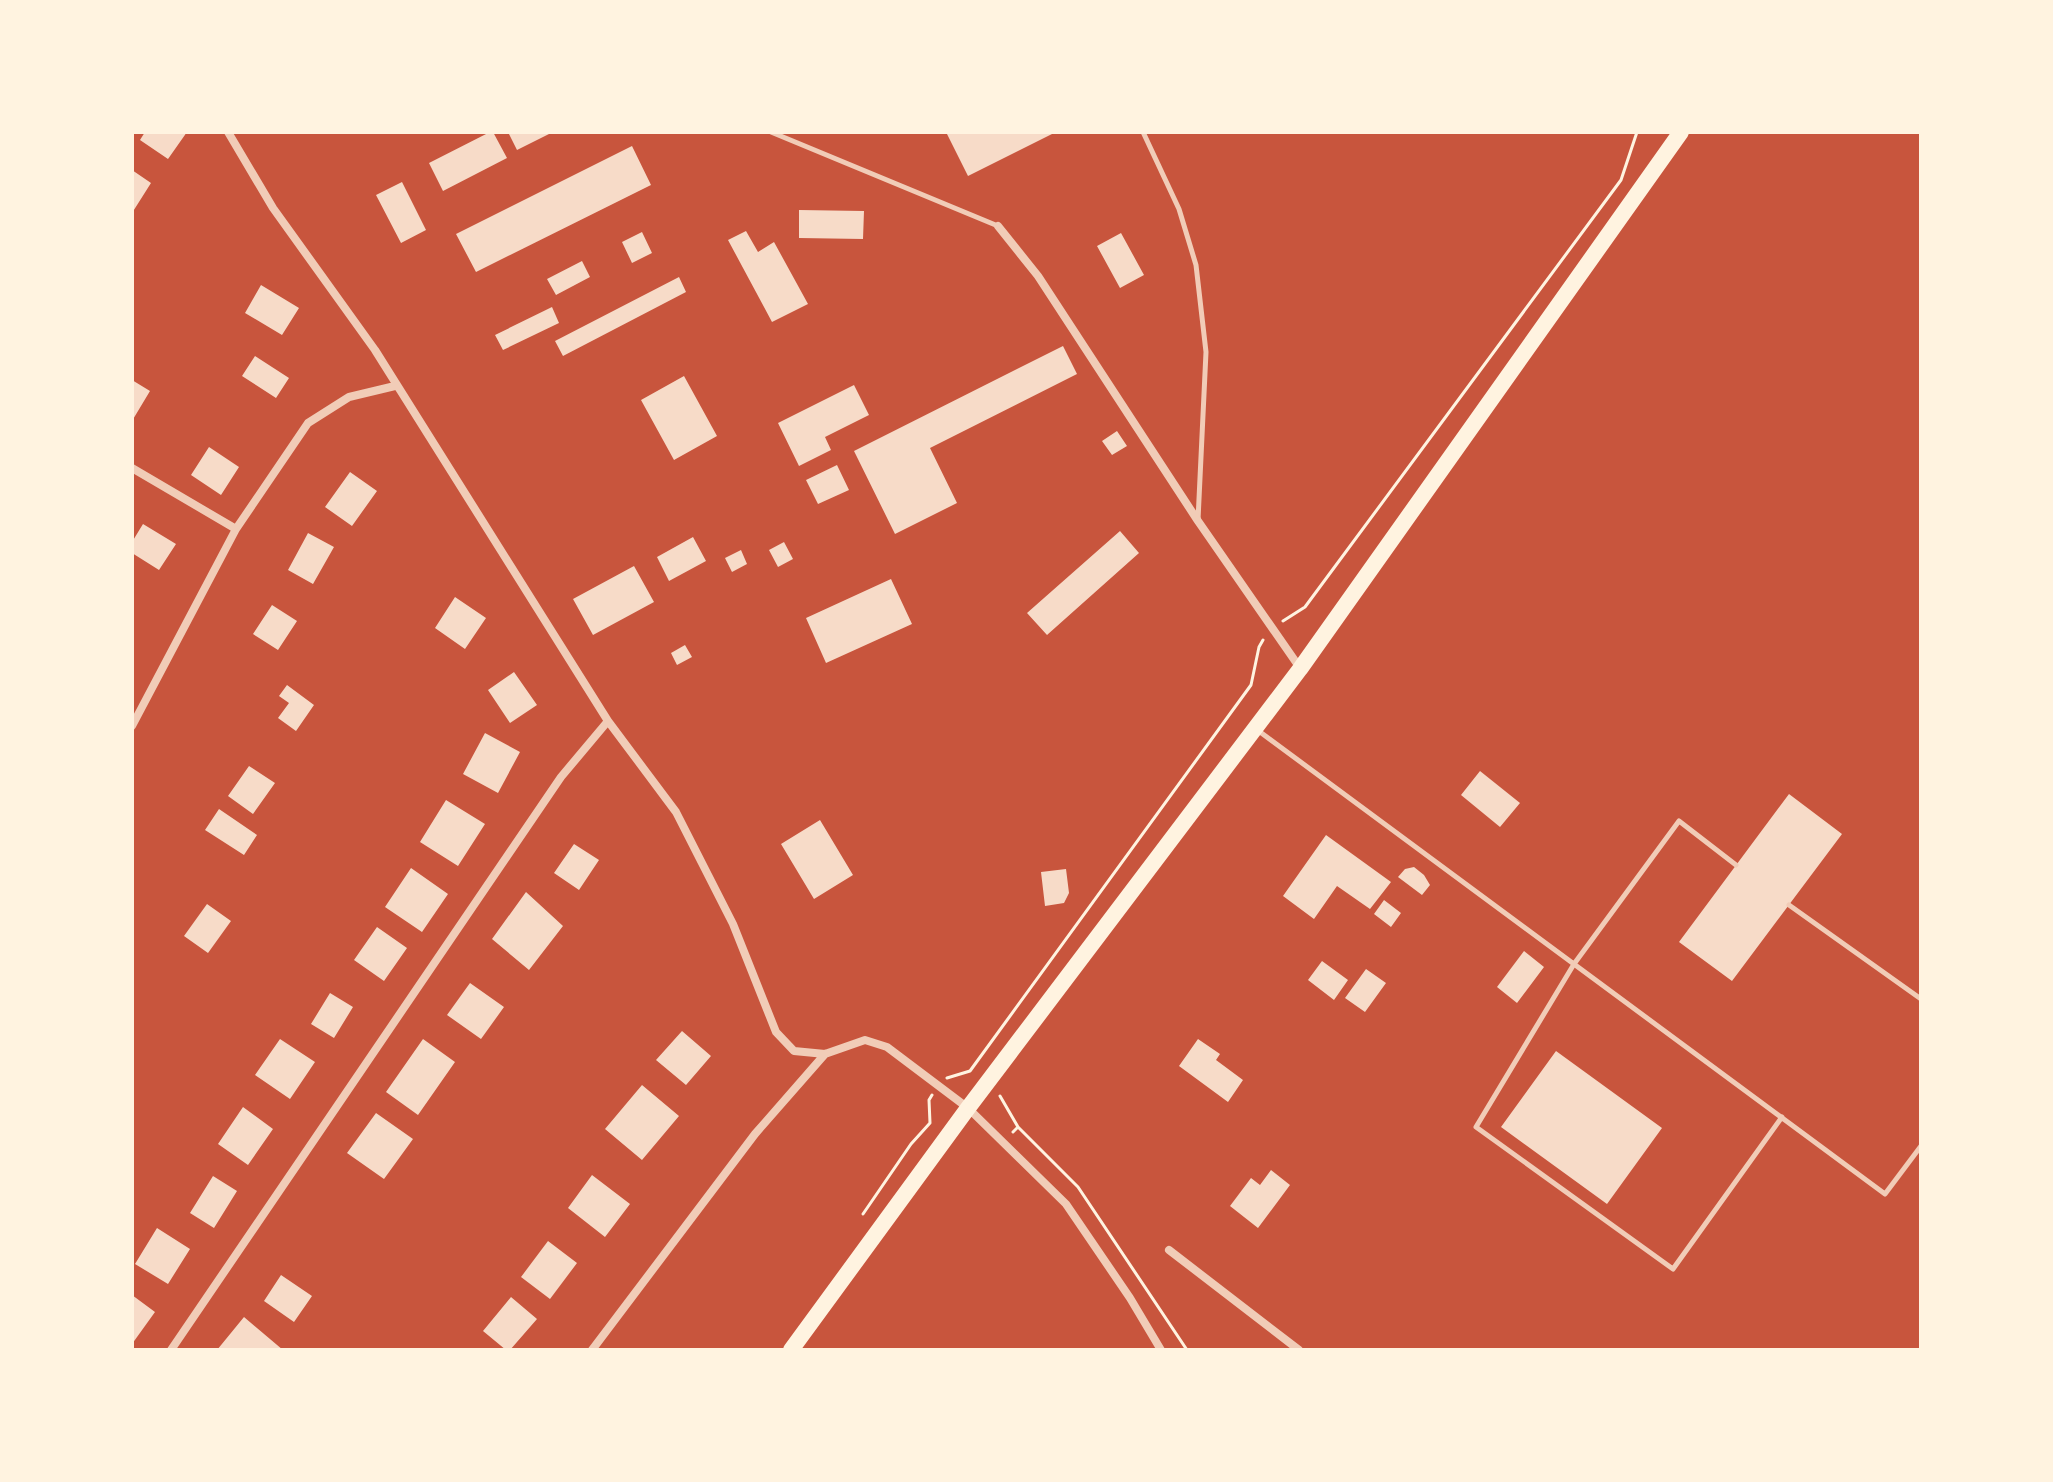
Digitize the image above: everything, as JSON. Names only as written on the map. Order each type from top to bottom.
[{"type":"main road","points":[[791,1350],[968,1108],[1300,669],[1681,132]]},
{"type":"street","points":[[228,132],[273,208],[375,350],[608,721],[676,812],[733,924],[776,1032],[794,1051],[825,1054],[865,1040],[887,1047],[968,1108],[1066,1204],[1161,1350]]},
{"type":"street","points":[[998,226],[1047,289],[1198,521],[1300,669]]},
{"type":"street","points":[[132,726],[236,529],[308,423],[349,397],[395,386]]},
{"type":"street","points":[[132,468],[236,529]]},
{"type":"street","points":[[171,1350],[561,777],[608,721]]},
{"type":"street","points":[[592,1350],[755,1134],[825,1054]]},
{"type":"street","points":[[1169,1250],[1299,1350]]},
{"type":"lane","points":[[771,132],[998,226]]},
{"type":"lane","points":[[1143,132],[1179,209],[1196,265],[1206,352],[1198,521]]},
{"type":"lane","points":[[1255,728],[1885,1194],[1921,1146]]},
{"type":"lane","points":[[1736,865],[1679,821],[1574,964],[1476,1127],[1673,1269],[1782,1117]]},
{"type":"lane","points":[[1789,905],[1921,999]]},
{"type":"path","points":[[999,1094],[1018,1127]]},
{"type":"path","points":[[863,1214],[911,1144]]},
{"type":"building","points":[[145,132],[187,132],[168,159],[140,140]]},
{"type":"building","points":[[493,132],[507,158],[443,191],[429,163]]},
{"type":"building","points":[[508,132],[553,132],[517,150]]},
{"type":"building","points":[[946,132],[1056,132],[968,176]]},
{"type":"building","points":[[632,146],[651,185],[476,272],[456,234]]},
{"type":"building","points":[[132,170],[151,183],[132,213]]},
{"type":"building","points":[[402,182],[426,230],[401,243],[376,195]]},
{"type":"building","points":[[799,210],[864,211],[863,239],[799,238]]},
{"type":"building","points":[[746,231],[758,252],[774,242],[808,304],[772,322],[728,240]]},
{"type":"building","points":[[642,232],[652,253],[632,263],[622,242]]},
{"type":"building","points":[[1121,233],[1144,275],[1120,288],[1097,246]]},
{"type":"building","points":[[582,261],[590,277],[556,295],[547,279]]},
{"type":"building","points":[[679,277],[686,292],[563,356],[555,341]]},
{"type":"building","points":[[261,285],[299,308],[282,335],[245,313]]},
{"type":"building","points":[[552,307],[559,323],[503,350],[495,335]]},
{"type":"building","points":[[1063,346],[1077,374],[930,448],[957,503],[895,534],[854,451]]},
{"type":"building","points":[[255,356],[289,378],[276,398],[242,376]]},
{"type":"building","points":[[684,376],[717,436],[674,460],[641,400]]},
{"type":"building","points":[[132,380],[150,391],[132,421]]},
{"type":"building","points":[[854,385],[869,415],[825,437],[831,450],[799,466],[778,423]]},
{"type":"building","points":[[1117,431],[1127,446],[1112,455],[1102,441]]},
{"type":"building","points":[[209,447],[239,467],[221,495],[191,475]]},
{"type":"building","points":[[837,465],[849,490],[818,504],[806,480]]},
{"type":"building","points":[[350,472],[377,491],[352,526],[325,507]]},
{"type":"building","points":[[143,524],[176,544],[159,570],[132,553],[132,542]]},
{"type":"building","points":[[1120,531],[1139,553],[1047,635],[1027,613]]},
{"type":"building","points":[[308,533],[334,547],[313,584],[288,570]]},
{"type":"building","points":[[693,537],[706,561],[669,581],[657,557]]},
{"type":"building","points":[[784,542],[793,559],[778,567],[769,550]]},
{"type":"building","points":[[741,550],[747,564],[732,572],[725,558]]},
{"type":"building","points":[[634,566],[654,602],[593,635],[573,599]]},
{"type":"building","points":[[891,579],[912,624],[826,663],[806,618]]},
{"type":"building","points":[[455,597],[486,618],[465,649],[435,628]]},
{"type":"building","points":[[272,605],[297,621],[278,650],[253,634]]},
{"type":"building","points":[[685,645],[692,657],[677,665],[671,653]]},
{"type":"building","points":[[514,672],[537,705],[510,723],[488,690]]},
{"type":"building","points":[[287,685],[314,705],[296,731],[278,718],[289,703],[279,696]]},
{"type":"building","points":[[485,733],[520,752],[498,793],[463,774]]},
{"type":"building","points":[[249,766],[275,783],[253,814],[228,796]]},
{"type":"building","points":[[1480,771],[1520,803],[1500,827],[1461,795]]},
{"type":"building","points":[[1789,794],[1842,834],[1732,981],[1679,942]]},
{"type":"building","points":[[446,800],[485,824],[458,866],[420,842]]},
{"type":"building","points":[[219,809],[257,835],[244,855],[205,830]]},
{"type":"building","points":[[820,820],[853,875],[814,899],[781,844]]},
{"type":"building","points":[[1326,835],[1391,882],[1370,909],[1337,886],[1314,919],[1283,896]]},
{"type":"building","points":[[574,844],[599,860],[579,890],[554,873]]},
{"type":"building","points":[[1414,867],[1430,885],[1422,895],[1398,877],[1405,869]]},
{"type":"building","points":[[411,868],[448,894],[422,932],[385,907]]},
{"type":"building","points":[[1066,869],[1069,893],[1064,903],[1045,906],[1041,872]]},
{"type":"building","points":[[526,892],[563,926],[529,970],[492,939]]},
{"type":"building","points":[[1384,900],[1401,913],[1391,927],[1374,914]]},
{"type":"building","points":[[207,904],[231,921],[208,953],[184,936]]},
{"type":"building","points":[[377,927],[407,948],[384,981],[354,960]]},
{"type":"building","points":[[1524,951],[1544,967],[1517,1003],[1497,987]]},
{"type":"building","points":[[1322,961],[1348,980],[1334,1000],[1308,980]]},
{"type":"building","points":[[1366,969],[1386,983],[1365,1012],[1345,998]]},
{"type":"building","points":[[470,983],[504,1007],[481,1039],[447,1015]]},
{"type":"building","points":[[330,993],[353,1007],[334,1038],[311,1024]]},
{"type":"building","points":[[682,1031],[711,1056],[686,1085],[656,1060]]},
{"type":"building","points":[[280,1039],[315,1062],[290,1099],[255,1075]]},
{"type":"building","points":[[423,1039],[455,1062],[418,1115],[386,1092]]},
{"type":"building","points":[[1198,1039],[1220,1054],[1216,1060],[1243,1080],[1228,1102],[1179,1066]]},
{"type":"building","points":[[1556,1051],[1662,1128],[1607,1204],[1501,1127]]},
{"type":"building","points":[[642,1085],[679,1116],[642,1160],[605,1129]]},
{"type":"building","points":[[243,1107],[273,1129],[248,1165],[218,1144]]},
{"type":"building","points":[[376,1113],[413,1139],[384,1179],[347,1153]]},
{"type":"building","points":[[1271,1170],[1290,1185],[1258,1228],[1230,1206],[1251,1178],[1260,1185]]},
{"type":"building","points":[[592,1175],[630,1204],[605,1237],[568,1208]]},
{"type":"building","points":[[213,1176],[237,1191],[214,1228],[190,1213]]},
{"type":"building","points":[[157,1228],[190,1249],[168,1284],[135,1264]]},
{"type":"building","points":[[548,1241],[577,1263],[550,1299],[521,1277]]},
{"type":"building","points":[[281,1275],[312,1296],[294,1322],[264,1301]]},
{"type":"building","points":[[132,1295],[155,1312],[132,1344]]},
{"type":"building","points":[[511,1297],[537,1319],[510,1350],[506,1350],[483,1331]]},
{"type":"building","points":[[244,1317],[283,1350],[217,1350]]}]
